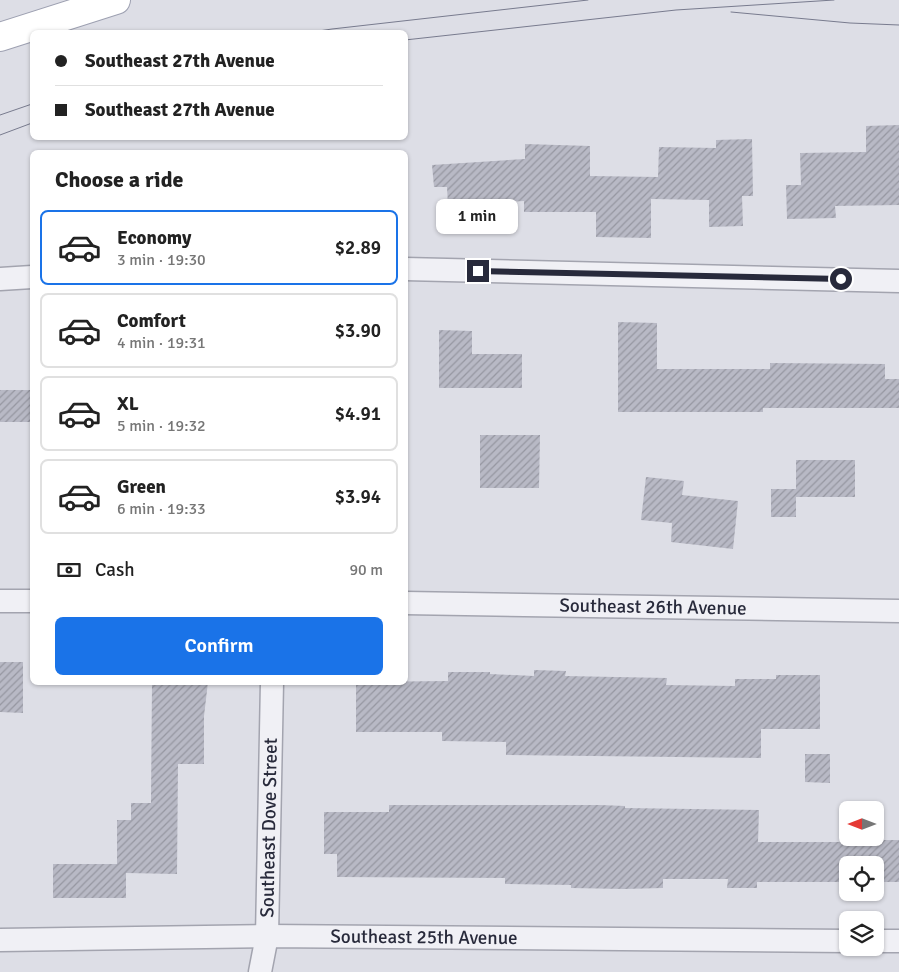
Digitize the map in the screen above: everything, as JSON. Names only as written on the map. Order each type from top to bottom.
[{"type":"main road","points":[[0,38],[116,0]]},
{"type":"street","points":[[408,270],[899,281]]},
{"type":"street","points":[[0,279],[30,277]]},
{"type":"street","points":[[0,601],[30,601]]},
{"type":"street","name":"Southeast 26th Avenue","points":[[408,603],[899,611]]},
{"type":"street","name":"Southeast Dove Street","points":[[260,972],[267,936],[272,685]]},
{"type":"street","name":"Southeast 25th Avenue","points":[[0,940],[267,936],[839,941]]},
{"type":"street","points":[[884,941],[899,941]]},
{"type":"building","points":[[899,125],[899,205],[835,206],[836,218],[787,219],[786,185],[801,185],[800,153],[866,152],[866,126]]},
{"type":"building","points":[[752,139],[753,196],[742,196],[743,226],[709,227],[709,200],[651,199],[651,238],[596,237],[596,212],[524,212],[524,201],[448,206],[447,187],[434,187],[432,165],[525,159],[525,144],[590,146],[590,176],[658,177],[659,147],[716,148],[716,140]]},
{"type":"building","points":[[618,322],[657,323],[657,369],[770,369],[770,363],[885,364],[885,379],[899,379],[899,408],[763,408],[763,412],[618,412]]},
{"type":"building","points":[[439,330],[472,331],[472,354],[522,354],[522,388],[439,388]]},
{"type":"building","points":[[0,390],[30,390],[30,422],[0,422]]},
{"type":"building","points":[[480,435],[540,435],[539,488],[480,488]]},
{"type":"building","points":[[796,460],[855,460],[855,497],[796,497],[796,517],[771,517],[771,489],[796,489]]},
{"type":"building","points":[[646,477],[684,481],[682,495],[738,501],[733,549],[671,542],[672,523],[641,520]]},
{"type":"building","points":[[0,662],[23,662],[23,713],[0,712]]},
{"type":"building","points":[[534,670],[566,671],[565,676],[667,678],[666,685],[735,686],[735,679],[776,679],[776,675],[820,675],[820,729],[761,729],[761,758],[506,755],[506,742],[442,741],[442,732],[356,732],[356,685],[408,685],[408,681],[448,681],[448,672],[490,672],[490,674],[534,676]]},
{"type":"building","points":[[152,685],[208,685],[204,716],[204,764],[178,764],[177,874],[126,873],[126,898],[53,898],[53,864],[117,864],[117,820],[131,820],[131,803],[151,803]]},
{"type":"building","points":[[805,754],[830,754],[830,783],[805,782]]},
{"type":"building","points":[[389,805],[600,805],[625,806],[625,808],[759,810],[758,842],[839,842],[839,846],[884,846],[884,840],[899,840],[899,882],[884,882],[884,856],[839,856],[839,882],[757,882],[757,888],[727,888],[728,879],[663,879],[663,888],[624,889],[571,888],[571,885],[505,884],[505,878],[337,877],[337,854],[324,854],[324,812],[389,812]]},
{"type":"tram line","points":[[325,30],[588,0]]},
{"type":"tram line","points":[[408,40],[676,10],[834,0]]},
{"type":"tram line","points":[[731,12],[850,23],[899,25]]},
{"type":"tram line","points":[[0,115],[30,105]]},
{"type":"tram line","points":[[0,135],[30,124]]},
{"type":"route","points":[[478,271],[841,279]]}]
